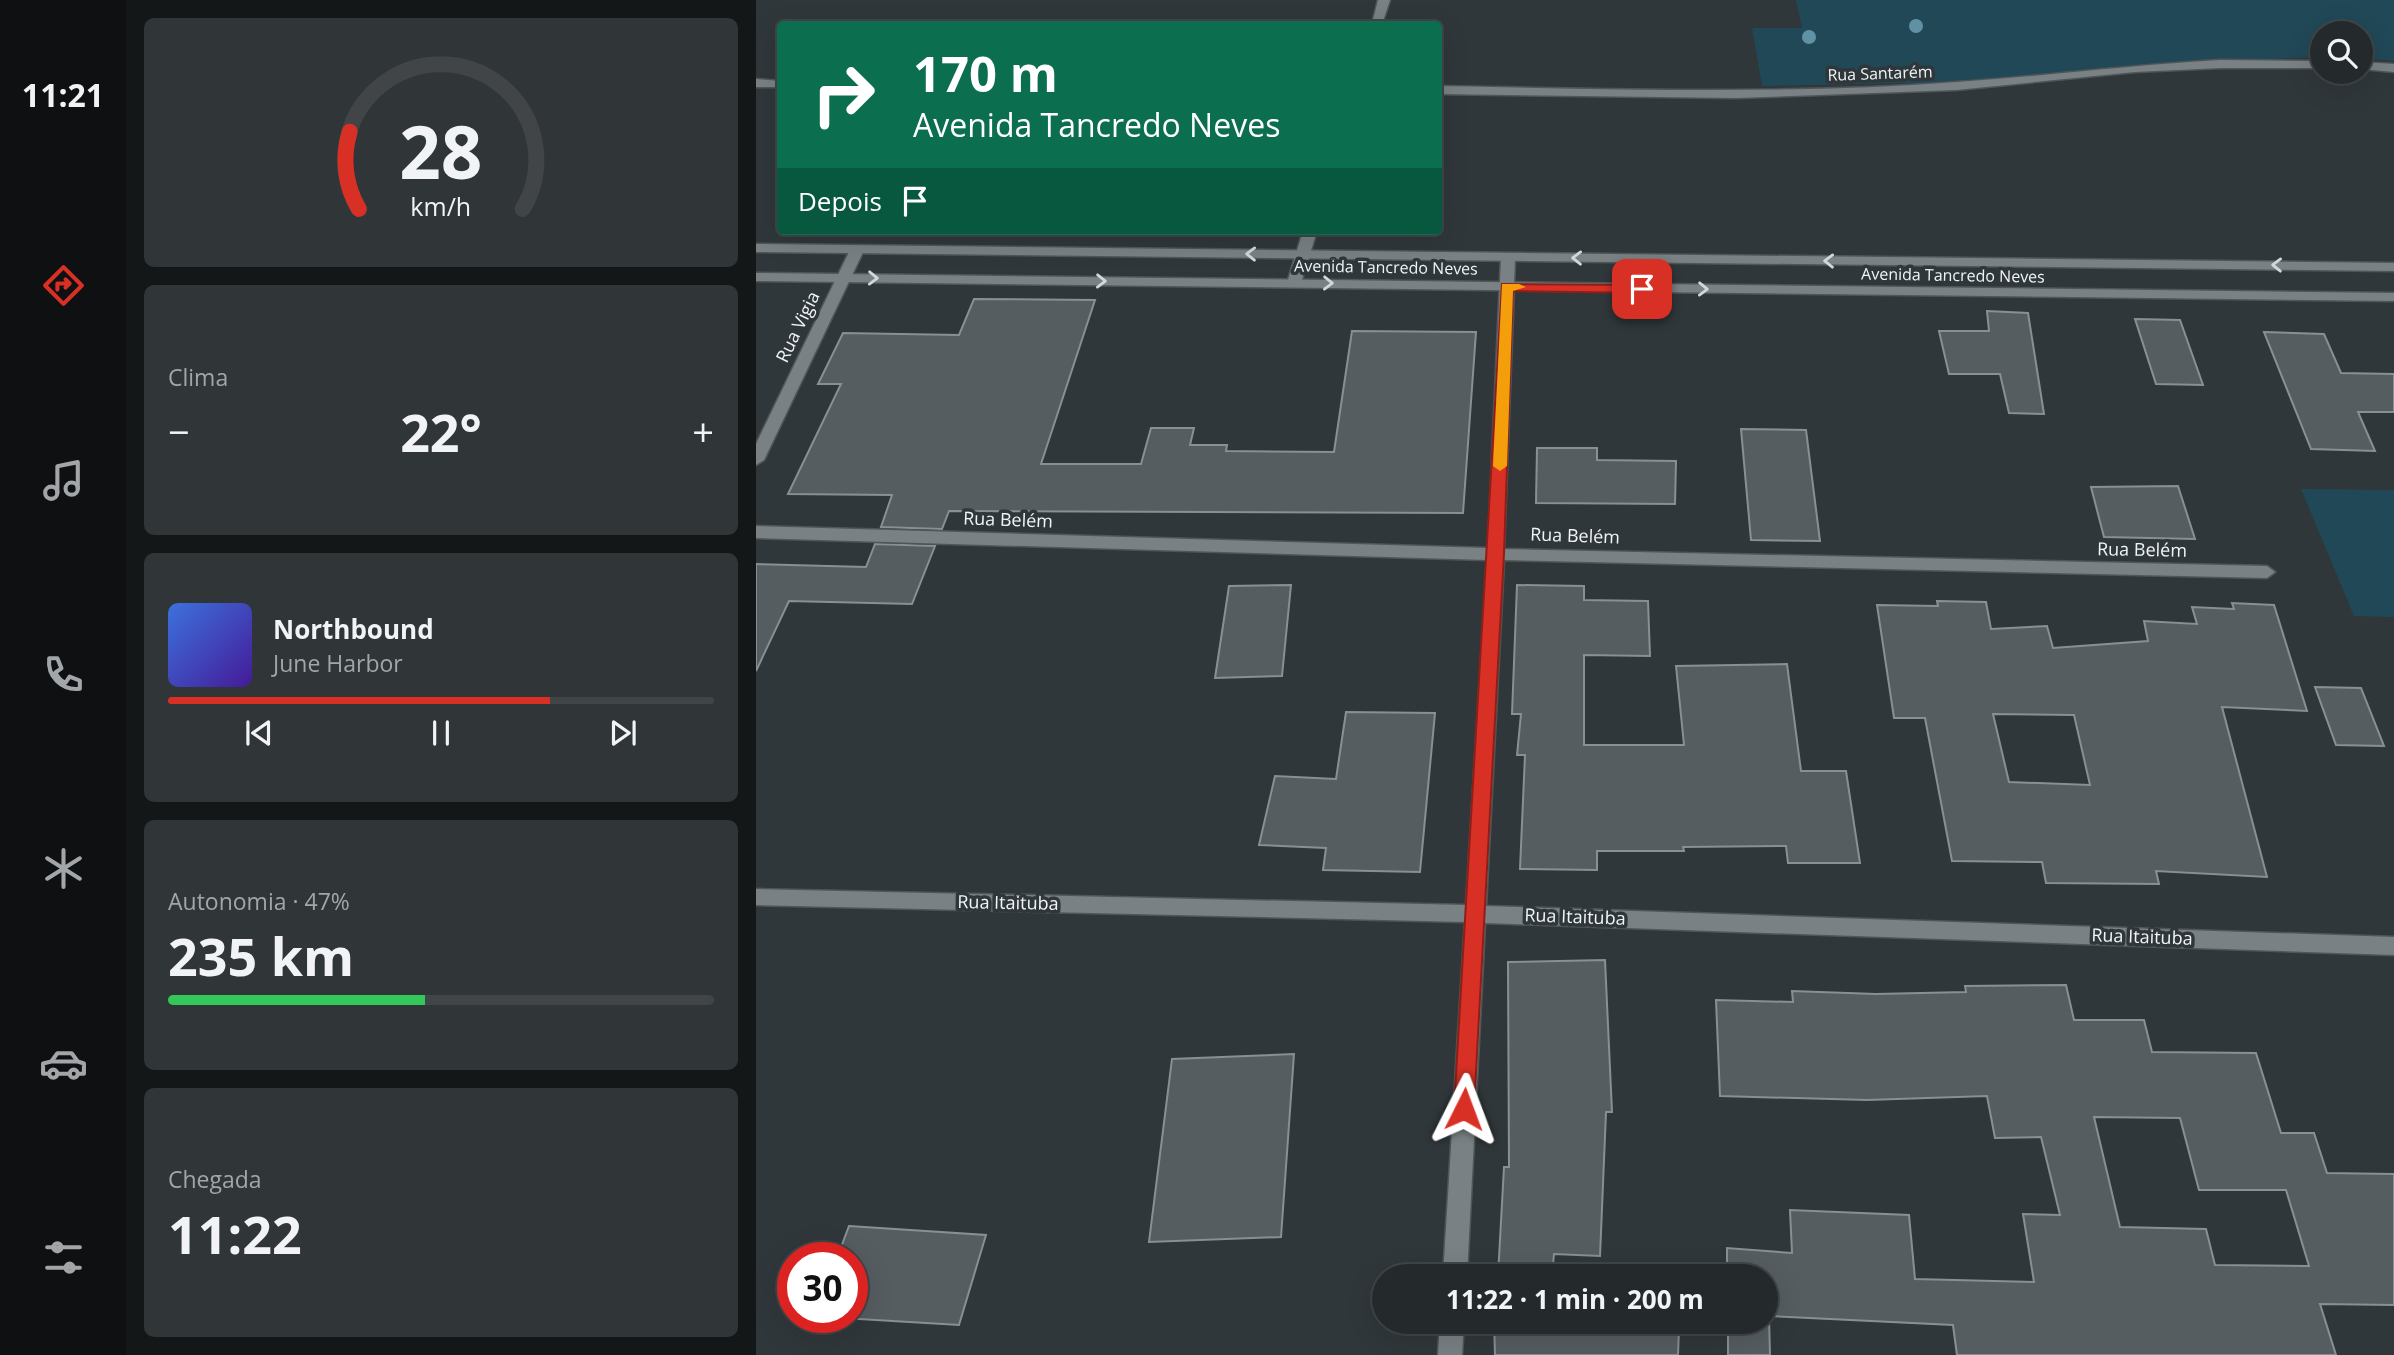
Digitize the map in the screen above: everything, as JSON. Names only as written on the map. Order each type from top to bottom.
[{"type":"street","points":[[1378,21],[1384,0]]},
{"type":"street","name":"Rua Santarém","points":[[1442,90],[1736,94],[1956,86],[2135,68],[2220,64],[2310,65]]},
{"type":"street","points":[[2373,67],[2394,68]]},
{"type":"street","points":[[756,83],[777,83]]},
{"type":"street","points":[[1294,282],[1308,235]]},
{"type":"street","name":"Avenida Tancredo Neves","points":[[756,248],[2394,267]]},
{"type":"street","name":"Rua Vigia","points":[[756,460],[858,250]]},
{"type":"street","points":[[1456,1264],[1496,553],[1508,258]]},
{"type":"street","points":[[2305,266],[2320,297]]},
{"type":"street","name":"Avenida Tancredo Neves","points":[[756,277],[2394,298]]},
{"type":"street","name":"Rua Belém","points":[[756,532],[2267,572]]},
{"type":"street","name":"Rua Itaituba","points":[[756,897],[1475,914],[2394,946]]},
{"type":"street","points":[[1450,1355],[1451,1334]]},
{"type":"shaded area","points":[[1796,0],[2394,0],[2394,61],[2373,60],[2373,21],[2310,21],[2310,58],[2158,64],[1965,82],[1762,86],[1752,28],[1802,28]]},
{"type":"shaded area","points":[[2301,489],[2394,490],[2394,617],[2354,616]]},
{"type":"building","points":[[974,299],[1095,300],[1041,464],[1141,464],[1151,428],[1194,428],[1190,445],[1227,445],[1226,451],[1334,452],[1352,331],[1476,332],[1463,513],[949,511],[942,529],[881,527],[892,495],[788,494],[841,384],[818,384],[843,333],[959,335]]},
{"type":"building","points":[[1987,311],[2028,313],[2044,414],[2009,413],[2000,374],[1949,374],[1939,331],[1989,331]]},
{"type":"building","points":[[2135,319],[2180,320],[2203,385],[2156,384]]},
{"type":"building","points":[[2264,332],[2324,334],[2341,373],[2394,374],[2394,412],[2358,412],[2375,451],[2311,449]]},
{"type":"building","points":[[1741,429],[1806,430],[1820,541],[1751,540]]},
{"type":"building","points":[[1537,448],[1597,448],[1597,460],[1676,461],[1675,504],[1536,503]]},
{"type":"building","points":[[2178,486],[2195,539],[2104,537],[2091,487]]},
{"type":"building","points":[[875,544],[935,546],[912,604],[789,601],[756,671],[756,564],[866,567]]},
{"type":"building","points":[[1291,585],[1282,676],[1215,678],[1229,586]]},
{"type":"building","points":[[1517,585],[1584,586],[1584,600],[1648,601],[1650,656],[1584,655],[1584,745],[1684,745],[1676,666],[1787,664],[1801,771],[1846,771],[1860,863],[1788,863],[1786,846],[1683,847],[1684,851],[1597,851],[1597,870],[1520,869],[1525,755],[1517,755],[1521,714],[1512,714]]},
{"type":"building","points":[[1937,601],[1986,602],[1991,629],[2047,626],[2053,648],[2148,641],[2144,621],[2197,624],[2192,607],[2234,609],[2232,603],[2274,605],[2307,711],[2222,707],[2267,877],[2156,871],[2159,884],[2046,883],[2042,862],[1952,861],[1925,718],[1894,718],[1877,605],[1938,606]],"holes":[[[1993,714],[2074,715],[2090,785],[2009,782]]]},
{"type":"building","points":[[2315,687],[2361,688],[2384,746],[2336,745]]},
{"type":"building","points":[[1346,712],[1435,713],[1420,872],[1323,870],[1326,848],[1259,845],[1275,776],[1336,779]]},
{"type":"building","points":[[1605,960],[1612,1112],[1606,1112],[1600,1256],[1554,1254],[1553,1264],[1499,1264],[1504,1167],[1509,1167],[1508,962]]},
{"type":"building","points":[[2066,985],[2074,1020],[2144,1020],[2152,1052],[2256,1053],[2281,1133],[2314,1133],[2327,1173],[2394,1174],[2394,1305],[2320,1304],[2336,1355],[1957,1355],[1953,1325],[1778,1316],[1778,1264],[1727,1264],[1727,1248],[1792,1253],[1790,1210],[1909,1215],[1915,1279],[2034,1282],[2023,1214],[2060,1215],[2041,1137],[1995,1138],[1987,1096],[1867,1100],[1720,1096],[1716,1000],[1793,1002],[1792,991],[1876,994],[1966,992],[1965,986]],"holes":[[[2094,1117],[2180,1118],[2199,1190],[2286,1190],[2309,1266],[2215,1265],[2206,1229],[2120,1227]]]},
{"type":"building","points":[[1294,1054],[1281,1237],[1149,1242],[1172,1059]]},
{"type":"building","points":[[849,1226],[986,1235],[959,1325],[868,1320],[868,1242],[843,1242]]},
{"type":"building","points":[[1494,1334],[1679,1334],[1678,1355],[1495,1355]]},
{"type":"building","points":[[1728,1334],[1769,1334],[1770,1355],[1728,1355]]},
{"type":"slow traffic","points":[[1500,466],[1506,287],[1519,287]]},
{"type":"route","points":[[1464,1109],[1496,553],[1506,287],[1642,289]]}]
